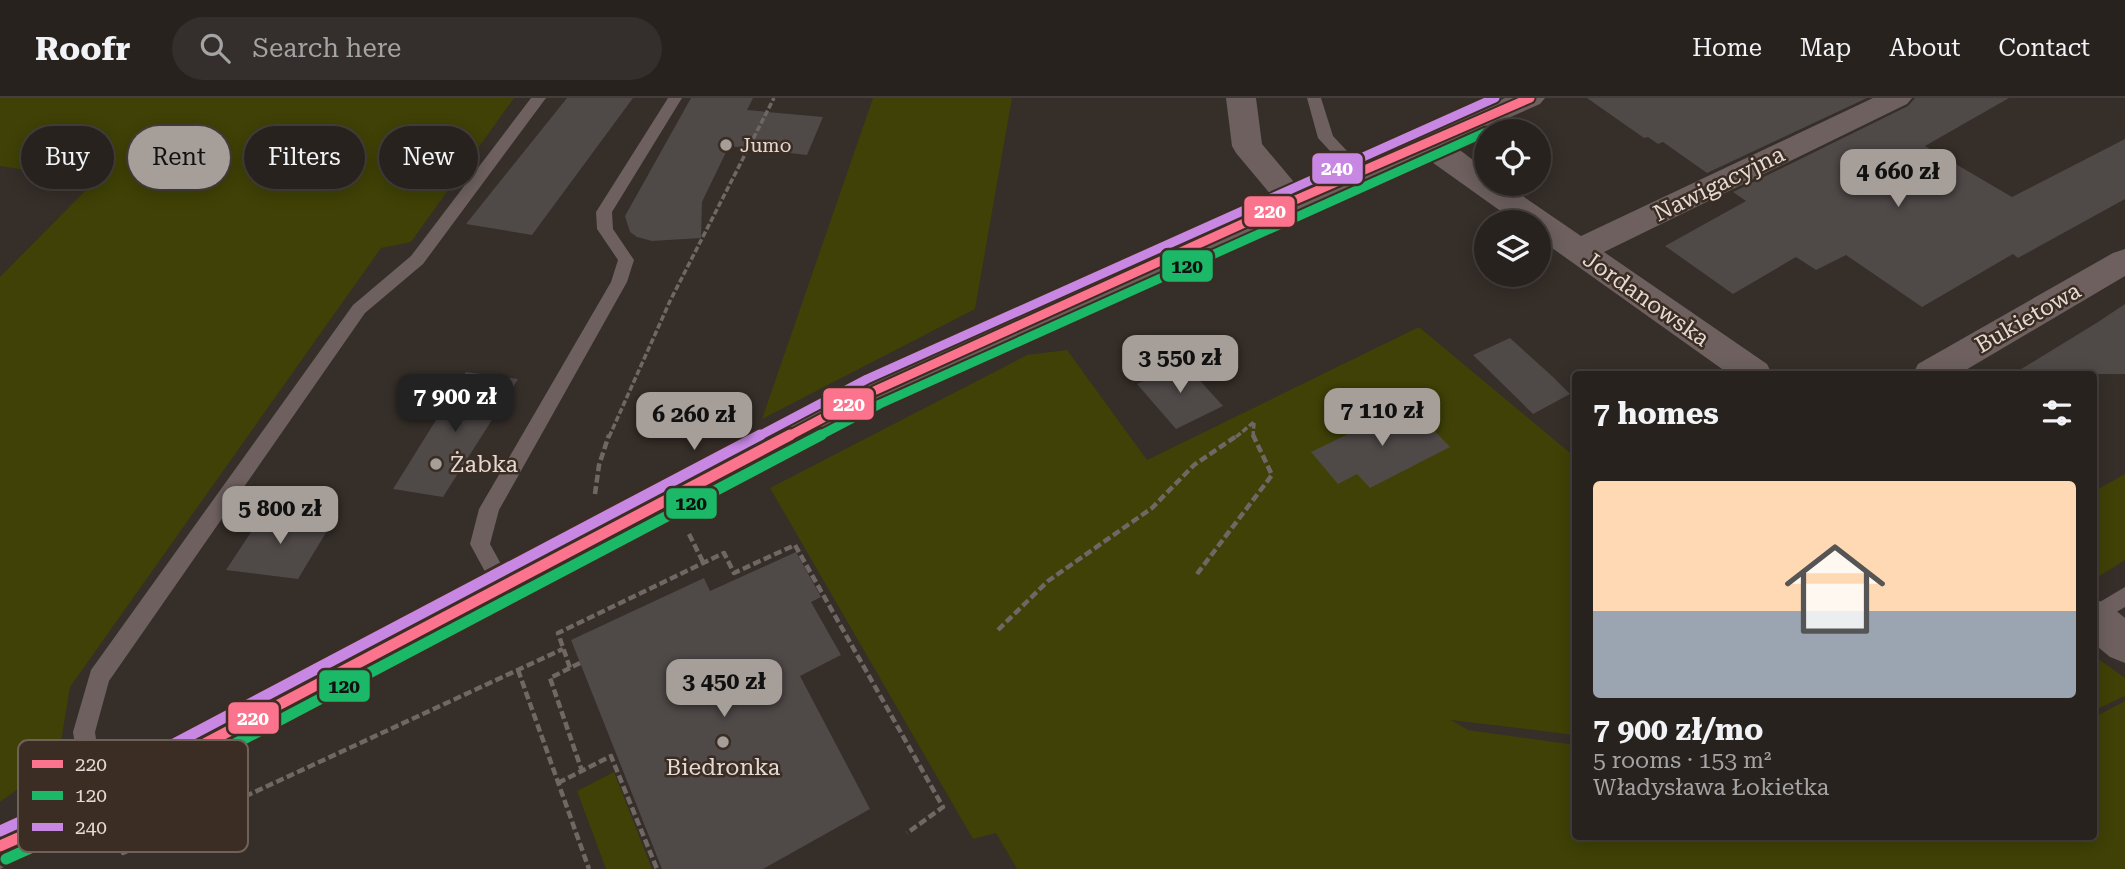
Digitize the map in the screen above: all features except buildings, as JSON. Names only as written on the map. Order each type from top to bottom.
[{"type":"street","points":[[1241,98],[1247,146],[1293,201]]},
{"type":"street","points":[[212,740],[874,391],[1293,201],[1530,98]]},
{"type":"street","name":"Nawigacyjna","points":[[1579,251],[1897,98]]},
{"type":"street","name":"Jordanowska","points":[[1426,143],[1521,210]]},
{"type":"street","name":"Jordanowska","points":[[1551,231],[1750,371]]},
{"type":"street","name":"Bukietowa","points":[[1936,371],[2125,261]]},
{"type":"street","points":[[2097,620],[2125,644]]},
{"type":"street","points":[[0,846],[18,838]]},
{"type":"lane","points":[[85,740],[84,732],[99,677],[359,309],[417,260],[539,98]]},
{"type":"lane","points":[[503,586],[480,544],[489,509],[619,282],[626,260],[605,229],[604,212],[675,98]]},
{"type":"lane","points":[[1314,98],[1326,138],[1358,173]]},
{"type":"lane","points":[[2097,614],[2125,596]]},
{"type":"path","points":[[597,505],[594,485],[623,399],[774,98]]},
{"type":"path","points":[[998,630],[1013,611],[1053,576],[1147,513],[1201,460],[1239,438],[1254,422],[1253,439],[1272,475],[1196,574]]},
{"type":"path","points":[[684,524],[704,562]]},
{"type":"path","points":[[570,668],[558,633],[724,553],[734,573],[795,545],[943,807],[907,833]]},
{"type":"path","points":[[248,795],[563,649]]},
{"type":"path","points":[[579,663],[550,678],[582,771]]},
{"type":"path","points":[[517,670],[589,869]]},
{"type":"path","points":[[558,783],[611,756],[657,869]]},
{"type":"shaded area","points":[[0,98],[514,98],[478,148],[478,126],[379,126],[379,189],[449,189],[411,242],[381,248],[70,687],[61,740],[18,740],[18,789],[0,802],[0,277],[87,189],[114,189],[114,126],[21,126],[21,169],[0,166]]},
{"type":"shaded area","points":[[873,98],[1012,98],[975,309],[762,419]]},
{"type":"shaded area","points":[[1419,327],[1572,454],[1572,735],[1451,720],[1468,730],[1572,745],[1572,840],[2097,840],[2097,716],[2125,701],[2125,869],[1017,869],[996,833],[973,839],[770,488],[1027,355],[1067,350],[1147,460]]},
{"type":"shaded area","points":[[2125,474],[2125,560],[2097,578],[2097,490]]},
{"type":"shaded area","points":[[2097,658],[2125,678],[2125,696],[2097,709]]},
{"type":"shaded area","points":[[614,772],[652,869],[606,869],[577,791]]},
{"type":"transit line","name":"240","points":[[182,740],[867,379],[1495,98]]},
{"type":"transit line","name":"220","points":[[212,740],[874,391],[1293,201],[1530,98]]},
{"type":"transit line","name":"120","points":[[242,740],[880,404],[1474,137]]},
{"type":"transit line","name":"240","points":[[0,831],[18,823]]},
{"type":"transit line","name":"220","points":[[0,846],[18,838]]},
{"type":"transit line","name":"120","points":[[6,859],[22,852]]},
{"type":"place","name":"Jumo","points":[[726,145]]},
{"type":"place","name":"Żabka","points":[[436,464]]},
{"type":"place","name":"Biedronka","points":[[723,742]]}]
